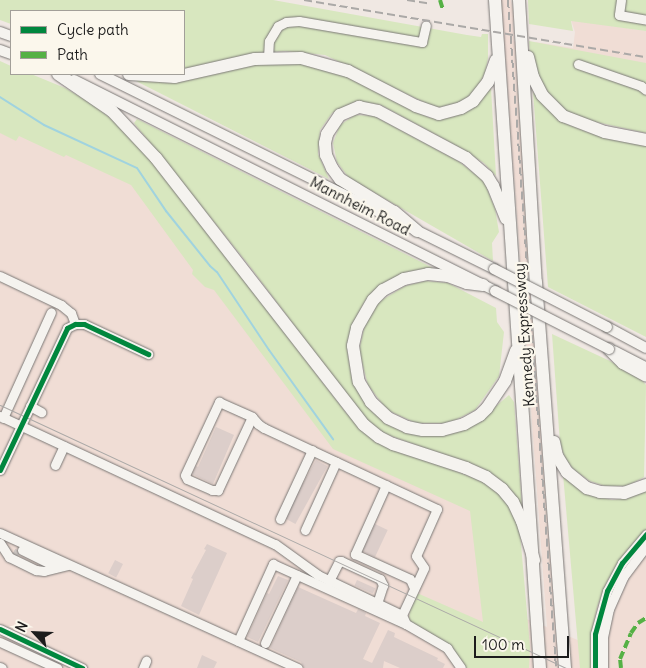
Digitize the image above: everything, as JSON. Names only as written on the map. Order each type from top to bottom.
[{"type":"highway","name":"Kennedy Expressway","points":[[495,0],[540,668]]},
{"type":"highway","name":"Kennedy Expressway","points":[[519,0],[565,668]]},
{"type":"highway","points":[[521,29],[533,76],[542,95],[549,104],[563,116],[581,125],[646,140]]},
{"type":"highway","points":[[185,75],[268,58],[301,58],[348,71],[416,106],[439,114],[461,108],[482,92],[498,55]]},
{"type":"highway","points":[[60,75],[112,111],[156,158],[364,425],[379,437],[393,444],[466,468],[486,477],[502,489],[513,502],[522,521],[534,560]]},
{"type":"highway","points":[[144,75],[175,77],[185,75]]},
{"type":"highway","points":[[417,231],[394,212],[340,179],[332,168],[326,155],[325,143],[327,134],[340,115],[359,108],[378,111],[466,158],[479,167],[493,186],[509,228]]},
{"type":"highway","points":[[483,285],[467,283],[448,276],[428,274],[394,283],[373,300],[357,328],[352,346],[359,382],[371,402],[388,418],[408,427],[423,430],[442,430],[464,424],[480,415],[500,390],[512,364],[518,336]]},
{"type":"highway","points":[[608,349],[623,363],[646,376]]},
{"type":"highway","points":[[544,384],[554,444],[561,464],[567,472],[587,488],[600,492],[624,493],[646,485]]},
{"type":"highway","points":[[536,668],[539,648]]},
{"type":"main road","name":"Mannheim Road","points":[[61,75],[155,119],[646,367]]},
{"type":"main road","name":"Mannheim Road","points":[[102,75],[417,231],[646,348]]},
{"type":"street","points":[[621,0],[619,15],[646,20]]},
{"type":"street","points":[[268,58],[268,40],[278,26],[286,22],[299,21],[422,42],[426,25]]},
{"type":"street","points":[[578,64],[641,86],[646,90]]},
{"type":"street","points":[[0,276],[61,305],[71,314],[75,324]]},
{"type":"street","points":[[51,312],[2,417],[276,544],[329,581],[402,615],[406,624]]},
{"type":"street","points":[[0,470],[63,334],[75,324],[84,324],[148,354]]},
{"type":"street","points":[[252,417],[218,490],[212,490],[187,478],[185,475],[219,402],[252,417],[258,424],[437,509],[416,556],[424,568],[412,584],[402,615]]},
{"type":"street","points":[[30,406],[41,412]]},
{"type":"street","points":[[11,446],[21,451]]},
{"type":"street","points":[[55,465],[64,446]]},
{"type":"street","points":[[280,519],[312,450]]},
{"type":"street","points":[[305,530],[336,462]]},
{"type":"street","points":[[386,485],[354,554],[412,584]]},
{"type":"street","points":[[595,668],[595,634],[604,598],[622,563],[646,534]]},
{"type":"street","points":[[3,539],[15,553],[54,568],[68,565]]},
{"type":"street","points":[[3,539],[239,638],[278,652]]},
{"type":"street","points":[[3,539],[54,568]]},
{"type":"street","points":[[603,668],[603,637],[609,609],[623,576],[646,546]]},
{"type":"street","points":[[329,581],[339,561],[341,561],[380,579],[383,585],[377,603]]},
{"type":"street","points":[[239,638],[273,564],[406,624],[443,644],[461,668]]},
{"type":"street","points":[[265,643],[297,575]]},
{"type":"street","points":[[0,629],[82,668]]},
{"type":"street","points":[[239,638],[298,668]]},
{"type":"street","points":[[0,642],[57,668]]},
{"type":"shaded area","points":[[501,0],[511,0],[515,20],[513,20],[514,41],[517,42],[519,107],[556,631],[580,641],[596,584],[646,524],[646,668],[0,668],[0,91],[142,164],[341,440],[489,507],[511,613],[547,627]]},
{"type":"shaded area","points":[[571,20],[646,31],[646,129],[535,42],[573,48],[575,32]]},
{"type":"green space","points":[[0,0],[273,0],[467,35],[481,37],[482,34],[488,34],[488,58],[485,73],[475,92],[459,103],[436,108],[325,55],[285,51],[257,53],[185,69],[185,10],[10,10],[10,24],[0,20]]},
{"type":"green space","points":[[528,0],[646,0],[646,31],[571,21],[573,31],[529,24]]},
{"type":"green space","points":[[529,41],[646,63],[646,133],[578,118],[549,101],[530,57]]},
{"type":"green space","points":[[0,61],[10,66],[10,75],[33,75],[65,88],[94,105],[122,128],[146,153],[347,414],[458,472],[482,481],[498,492],[512,509],[520,533],[530,647],[529,668],[463,668],[444,642],[414,626],[409,619],[410,610],[417,593],[483,622],[470,511],[333,449],[214,290],[205,287],[192,274],[193,270],[131,185],[19,136],[16,141],[0,133]]},
{"type":"green space","points":[[274,62],[316,65],[352,79],[430,118],[452,117],[474,107],[491,88],[496,176],[484,163],[381,105],[357,101],[332,113],[320,130],[318,154],[329,179],[134,80],[185,75],[185,73]]},
{"type":"green space","points":[[533,92],[546,108],[565,123],[587,132],[646,145],[646,337],[548,287]]},
{"type":"green space","points":[[355,115],[374,116],[458,161],[484,181],[495,209],[499,232],[492,243],[493,261],[349,178],[337,162],[333,143],[340,125]]},
{"type":"green space","points":[[137,119],[435,269],[383,284],[365,301],[354,321],[347,346],[351,374],[366,405],[417,434],[447,435],[475,424],[509,395],[514,402],[522,506],[469,464],[383,433],[364,418],[248,264],[134,123]]},
{"type":"green space","points":[[425,281],[448,283],[496,308],[497,322],[504,332],[499,376],[475,410],[449,423],[416,423],[387,410],[368,385],[359,351],[365,324],[377,303],[405,286]]},
{"type":"green space","points":[[552,334],[610,361],[640,378],[646,385],[644,477],[627,486],[605,486],[590,481],[574,470],[565,459],[560,443]]},
{"type":"green space","points":[[563,474],[581,491],[612,500],[629,498],[646,490],[646,531],[621,558],[606,583],[597,607],[591,634],[592,668],[580,668]]},
{"type":"building","points":[[216,427],[234,435],[213,484],[192,474],[196,466],[198,467]]},
{"type":"building","points":[[316,460],[327,466],[295,524],[284,518]]},
{"type":"building","points":[[375,524],[388,530],[375,557],[362,551]]},
{"type":"building","points":[[207,544],[227,553],[199,615],[181,606],[193,579],[191,578],[206,550],[204,549]]},
{"type":"building","points":[[115,560],[123,564],[116,577],[108,573]]},
{"type":"building","points":[[278,576],[288,580],[258,642],[247,637],[267,593],[269,594]]},
{"type":"building","points":[[357,580],[375,588],[373,594],[355,585]]},
{"type":"building","points":[[298,587],[356,613],[358,609],[366,613],[365,616],[380,623],[363,659],[372,663],[388,630],[395,633],[394,637],[438,658],[437,660],[445,664],[443,668],[400,668],[384,661],[383,668],[304,668],[301,662],[270,648]]},
{"type":"building","points":[[202,655],[217,662],[214,668],[197,668]]},
{"type":"waterway","points":[[0,97],[44,125],[137,168],[166,211],[210,266],[217,272],[269,350],[333,439]]},
{"type":"tunnel","points":[[13,552],[18,555]]},
{"type":"tram line","points":[[0,405],[566,668]]},
{"type":"railway","points":[[304,0],[646,57]]},
{"type":"railway","points":[[407,0],[431,4]]},
{"type":"railway","points":[[508,0],[556,668]]},
{"type":"marked path","points":[[440,0],[443,10]]},
{"type":"marked path","points":[[621,668],[620,659],[631,633],[638,623],[646,618]]},
{"type":"cycle path","points":[[0,470],[67,328],[75,324],[84,324],[148,354]]},
{"type":"cycle path","points":[[595,668],[595,634],[607,591],[622,563],[646,534]]},
{"type":"cycle path","points":[[0,629],[82,668]]}]
